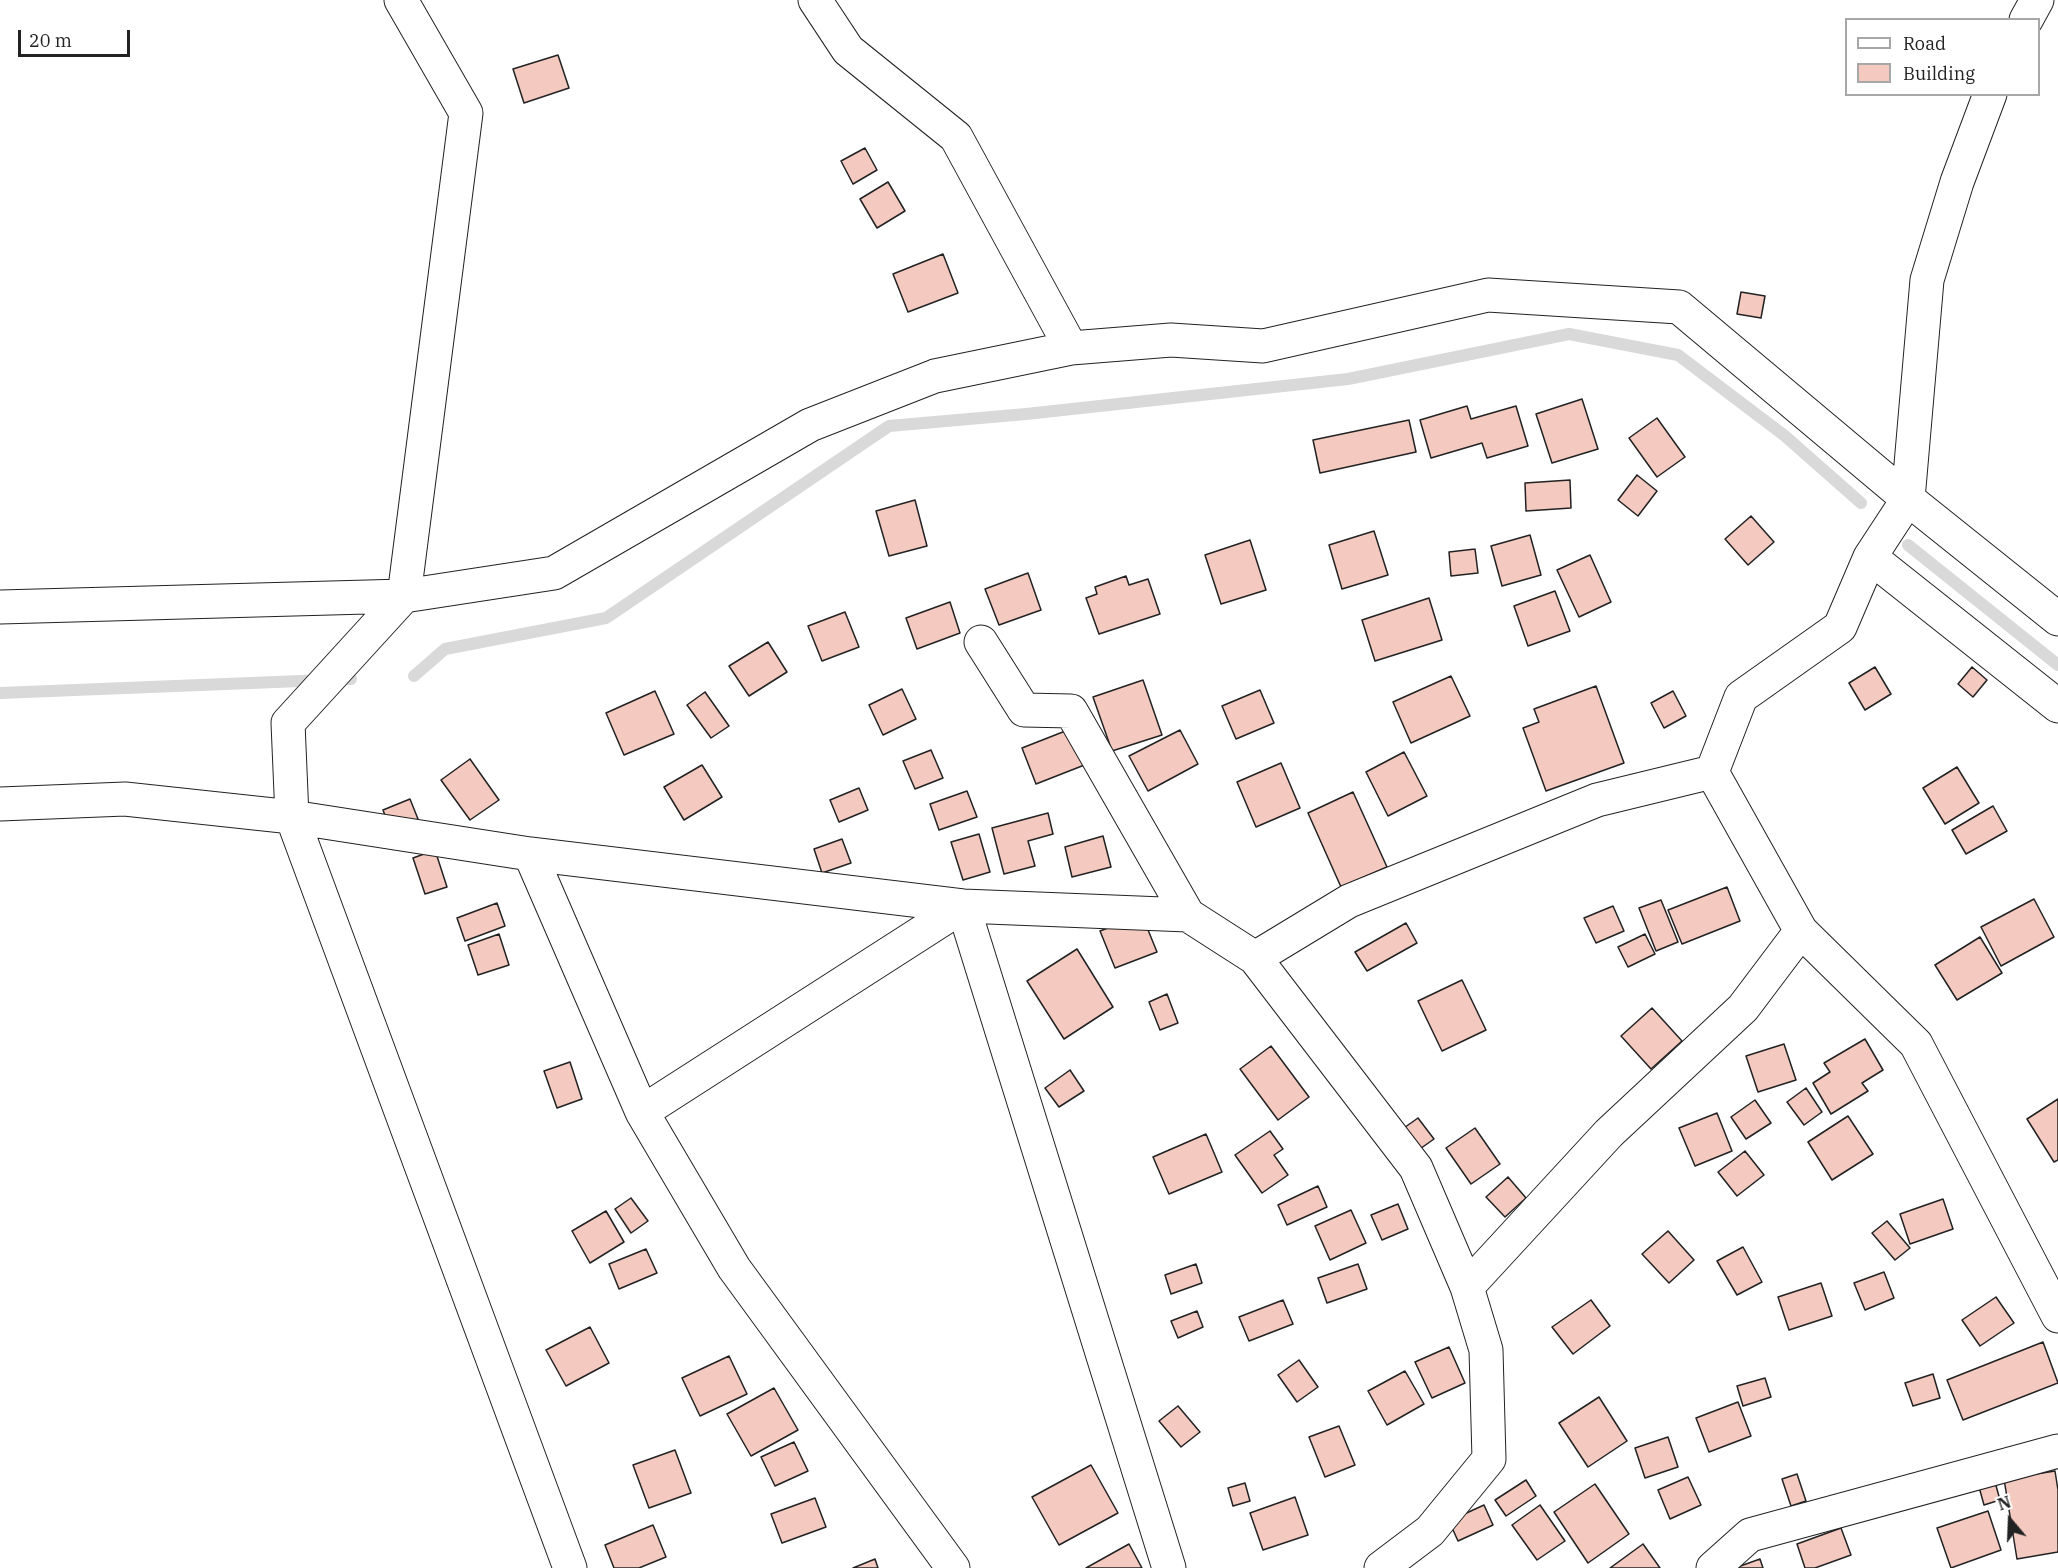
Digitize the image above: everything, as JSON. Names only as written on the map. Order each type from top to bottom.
[{"type":"street","points":[[401,0],[466,113],[404,596],[288,723],[292,818],[570,1568]]},
{"type":"street","points":[[815,0],[848,50],[956,137],[1071,348]]},
{"type":"street","points":[[2027,18],[2037,0]]},
{"type":"street","points":[[1712,772],[1741,697],[1840,627],[1870,557],[1908,499],[1927,280],[1957,182],[1989,96]]},
{"type":"street","points":[[0,606],[404,596],[554,573],[810,425],[935,376],[1071,348],[1171,340],[1263,346],[1488,295],[1679,307],[1908,499],[2058,619]]},
{"type":"street","points":[[1870,557],[2058,706]]},
{"type":"street","points":[[981,642],[1024,710],[1071,711],[1188,915],[1255,958],[1416,1168],[1467,1287],[1486,1350],[1489,1459],[1430,1531],[1381,1568]]},
{"type":"street","points":[[1712,772],[1801,931],[1916,1044],[2058,1316]]},
{"type":"street","points":[[1255,958],[1349,901],[1392,883],[1597,800],[1712,772]]},
{"type":"street","points":[[0,804],[125,799],[292,818],[530,854],[963,906],[1188,915]]},
{"type":"street","points":[[530,854],[642,1112],[734,1268],[953,1568]]},
{"type":"street","points":[[642,1112],[963,906]]},
{"type":"street","points":[[963,906],[1169,1568]]},
{"type":"street","points":[[1467,1287],[1609,1133],[1743,1008],[1801,931]]},
{"type":"street","points":[[1713,1568],[1750,1534],[2058,1450]]},
{"type":"building","points":[[558,55],[569,88],[524,103],[513,69]]},
{"type":"building","points":[[865,148],[877,170],[853,184],[841,161]]},
{"type":"building","points":[[888,182],[905,211],[877,228],[860,199]]},
{"type":"building","points":[[943,254],[958,293],[908,312],[893,274]]},
{"type":"building","points":[[1741,292],[1765,296],[1761,318],[1737,314]]},
{"type":"building","points":[[1582,399],[1598,449],[1552,463],[1536,414]]},
{"type":"building","points":[[1467,406],[1471,419],[1516,406],[1528,446],[1487,458],[1482,443],[1431,458],[1420,420]]},
{"type":"building","points":[[1657,418],[1685,457],[1657,477],[1629,438]]},
{"type":"building","points":[[1409,420],[1416,452],[1320,473],[1313,440]]},
{"type":"building","points":[[1637,475],[1657,491],[1638,516],[1618,500]]},
{"type":"building","points":[[1570,480],[1571,508],[1526,511],[1525,483]]},
{"type":"building","points":[[915,500],[927,546],[889,556],[876,511]]},
{"type":"building","points":[[1751,516],[1774,542],[1748,565],[1725,539]]},
{"type":"building","points":[[1374,531],[1388,575],[1342,589],[1329,545]]},
{"type":"building","points":[[1530,535],[1541,575],[1502,586],[1491,546]]},
{"type":"building","points":[[1250,540],[1266,590],[1221,604],[1205,555]]},
{"type":"building","points":[[1475,549],[1478,573],[1451,576],[1449,552]]},
{"type":"building","points":[[1590,555],[1611,602],[1579,617],[1557,570]]},
{"type":"building","points":[[1028,573],[1041,610],[999,625],[985,589]]},
{"type":"building","points":[[1126,576],[1129,585],[1148,579],[1160,614],[1099,634],[1086,598],[1097,594],[1095,587]]},
{"type":"building","points":[[1555,591],[1570,631],[1528,646],[1514,606]]},
{"type":"building","points":[[1429,598],[1442,640],[1375,661],[1362,620]]},
{"type":"building","points":[[950,602],[960,633],[917,649],[906,618]]},
{"type":"building","points":[[845,612],[859,647],[822,661],[808,626]]},
{"type":"building","points":[[768,642],[787,672],[749,696],[729,666]]},
{"type":"building","points":[[1875,667],[1891,694],[1865,710],[1849,683]]},
{"type":"building","points":[[1972,667],[1987,680],[1973,697],[1958,684]]},
{"type":"building","points":[[1451,676],[1470,716],[1411,743],[1393,702]]},
{"type":"building","points":[[1143,680],[1162,735],[1112,751],[1093,697]]},
{"type":"building","points":[[1596,686],[1624,763],[1546,791],[1523,728],[1539,722],[1534,709]]},
{"type":"building","points":[[902,689],[916,719],[883,735],[869,705]]},
{"type":"building","points":[[1260,690],[1274,723],[1236,739],[1222,706]]},
{"type":"building","points":[[655,691],[674,734],[624,755],[606,713]]},
{"type":"building","points":[[1673,691],[1686,716],[1664,728],[1651,703]]},
{"type":"building","points":[[705,692],[729,726],[711,738],[687,705]]},
{"type":"building","points":[[1073,728],[1087,764],[1036,784],[1022,748]]},
{"type":"building","points":[[1180,730],[1198,764],[1148,791],[1129,756]]},
{"type":"building","points":[[931,750],[943,778],[915,789],[903,761]]},
{"type":"building","points":[[1404,752],[1427,796],[1388,816],[1366,772]]},
{"type":"building","points":[[470,759],[499,800],[470,820],[441,780]]},
{"type":"building","points":[[1281,763],[1300,808],[1256,827],[1237,782]]},
{"type":"building","points":[[702,765],[722,797],[684,820],[664,787]]},
{"type":"building","points":[[1957,767],[1979,803],[1945,824],[1923,788]]},
{"type":"building","points":[[859,788],[868,810],[839,822],[830,800]]},
{"type":"building","points":[[967,791],[977,817],[939,830],[930,804]]},
{"type":"building","points":[[1353,792],[1387,867],[1341,887],[1308,813]]},
{"type":"building","points":[[410,799],[418,819],[390,829],[383,810]]},
{"type":"building","points":[[1993,806],[2007,831],[1966,854],[1952,830]]},
{"type":"building","points":[[1048,813],[1053,834],[1028,841],[1035,866],[1004,874],[992,828]]},
{"type":"building","points":[[979,834],[990,872],[963,880],[951,842]]},
{"type":"building","points":[[1103,836],[1111,867],[1072,877],[1065,847]]},
{"type":"building","points":[[842,839],[851,863],[822,873],[814,849]]},
{"type":"building","points":[[435,850],[447,887],[425,894],[413,858]]},
{"type":"building","points":[[1727,887],[1740,921],[1682,944],[1668,910]]},
{"type":"building","points":[[2034,899],[2054,937],[2001,966],[1981,927]]},
{"type":"building","points":[[1661,900],[1678,942],[1656,951],[1639,908]]},
{"type":"building","points":[[497,903],[505,926],[465,941],[457,918]]},
{"type":"building","points":[[1613,906],[1624,931],[1596,943],[1584,918]]},
{"type":"building","points":[[1142,915],[1157,952],[1115,968],[1100,931]]},
{"type":"building","points":[[1406,923],[1417,943],[1367,971],[1355,952]]},
{"type":"building","points":[[499,934],[509,965],[478,975],[468,945]]},
{"type":"building","points":[[1645,934],[1655,954],[1628,967],[1618,947]]},
{"type":"building","points":[[1980,937],[2002,973],[1957,1000],[1935,965]]},
{"type":"building","points":[[1077,949],[1113,1007],[1064,1039],[1027,981]]},
{"type":"building","points":[[1462,980],[1486,1030],[1442,1051],[1418,1001]]},
{"type":"building","points":[[1167,994],[1178,1023],[1160,1030],[1149,1002]]},
{"type":"building","points":[[1652,1008],[1682,1041],[1651,1069],[1621,1036]]},
{"type":"building","points":[[1865,1039],[1883,1070],[1862,1083],[1868,1091],[1831,1114],[1813,1083],[1830,1072],[1824,1063]]},
{"type":"building","points":[[1784,1044],[1796,1080],[1758,1092],[1746,1056]]},
{"type":"building","points":[[1271,1046],[1309,1097],[1278,1120],[1240,1069]]},
{"type":"building","points":[[570,1062],[582,1099],[557,1108],[544,1071]]},
{"type":"building","points":[[1070,1070],[1084,1091],[1059,1107],[1045,1088]]},
{"type":"building","points":[[1806,1088],[1822,1112],[1804,1125],[1787,1102]]},
{"type":"building","points":[[2058,1099],[2058,1160],[2054,1162],[2027,1119]]},
{"type":"building","points":[[1755,1100],[1771,1123],[1746,1139],[1731,1117]]},
{"type":"building","points":[[1717,1113],[1732,1151],[1695,1166],[1679,1128]]},
{"type":"building","points":[[1848,1116],[1873,1154],[1832,1180],[1808,1142]]},
{"type":"building","points":[[1418,1118],[1434,1139],[1417,1151],[1401,1130]]},
{"type":"building","points":[[1475,1128],[1500,1164],[1471,1184],[1446,1148]]},
{"type":"building","points":[[1270,1131],[1283,1149],[1274,1155],[1288,1175],[1262,1193],[1235,1155]]},
{"type":"building","points":[[1206,1134],[1222,1172],[1169,1194],[1153,1157]]},
{"type":"building","points":[[1745,1151],[1764,1175],[1737,1196],[1718,1172]]},
{"type":"building","points":[[1508,1177],[1526,1198],[1505,1217],[1486,1197]]},
{"type":"building","points":[[1318,1186],[1327,1207],[1287,1225],[1278,1205]]},
{"type":"building","points":[[631,1198],[648,1221],[631,1233],[615,1209]]},
{"type":"building","points":[[1943,1199],[1953,1229],[1910,1244],[1900,1214]]},
{"type":"building","points":[[1398,1204],[1408,1229],[1382,1240],[1371,1215]]},
{"type":"building","points":[[1351,1210],[1366,1243],[1330,1260],[1315,1226]]},
{"type":"building","points":[[606,1211],[624,1242],[590,1263],[572,1231]]},
{"type":"building","points":[[1887,1221],[1910,1248],[1895,1260],[1872,1233]]},
{"type":"building","points":[[1668,1231],[1694,1260],[1669,1283],[1642,1254]]},
{"type":"building","points":[[1743,1247],[1762,1282],[1737,1295],[1717,1261]]},
{"type":"building","points":[[646,1249],[657,1273],[619,1289],[609,1264]]},
{"type":"building","points":[[1196,1264],[1202,1283],[1171,1294],[1165,1275]]},
{"type":"building","points":[[1358,1264],[1367,1289],[1327,1303],[1318,1278]]},
{"type":"building","points":[[1884,1272],[1894,1298],[1865,1310],[1854,1283]]},
{"type":"building","points":[[1821,1283],[1832,1316],[1789,1330],[1778,1297]]},
{"type":"building","points":[[1996,1297],[2014,1323],[1980,1346],[1962,1320]]},
{"type":"building","points":[[1283,1300],[1293,1324],[1249,1341],[1239,1317]]},
{"type":"building","points":[[1591,1300],[1610,1326],[1573,1354],[1552,1327]]},
{"type":"building","points":[[1197,1311],[1203,1327],[1178,1338],[1171,1321]]},
{"type":"building","points":[[590,1327],[609,1363],[566,1386],[546,1350]]},
{"type":"building","points":[[2043,1342],[2058,1383],[1963,1420],[1947,1380]]},
{"type":"building","points":[[1449,1347],[1465,1383],[1432,1398],[1415,1362]]},
{"type":"building","points":[[729,1356],[747,1394],[700,1416],[682,1378]]},
{"type":"building","points":[[1299,1360],[1318,1387],[1297,1402],[1278,1375]]},
{"type":"building","points":[[1405,1371],[1424,1404],[1387,1425],[1368,1391]]},
{"type":"building","points":[[1933,1374],[1940,1398],[1913,1406],[1905,1383]]},
{"type":"building","points":[[1765,1378],[1771,1397],[1743,1406],[1737,1386]]},
{"type":"building","points":[[774,1388],[798,1430],[751,1456],[727,1414]]},
{"type":"building","points":[[1599,1397],[1627,1441],[1588,1467],[1559,1423]]},
{"type":"building","points":[[1738,1402],[1751,1436],[1709,1452],[1696,1418]]},
{"type":"building","points":[[1178,1406],[1200,1432],[1181,1447],[1159,1421]]},
{"type":"building","points":[[1339,1426],[1355,1465],[1325,1477],[1309,1437]]},
{"type":"building","points":[[1668,1437],[1678,1467],[1645,1478],[1635,1448]]},
{"type":"building","points":[[794,1442],[808,1471],[775,1486],[761,1457]]},
{"type":"building","points":[[675,1450],[691,1493],[649,1508],[633,1465]]},
{"type":"building","points":[[1091,1465],[1118,1513],[1059,1545],[1032,1497]]},
{"type":"building","points":[[2055,1471],[2058,1490],[2058,1552],[2017,1559],[2004,1479]]},
{"type":"building","points":[[1797,1474],[1806,1501],[1791,1506],[1782,1479]]},
{"type":"building","points":[[1688,1477],[1701,1505],[1670,1519],[1658,1490]]},
{"type":"building","points":[[1526,1480],[1536,1496],[1506,1516],[1495,1500]]},
{"type":"building","points":[[1995,1482],[2000,1500],[1984,1505],[1979,1487]]},
{"type":"building","points":[[1245,1483],[1250,1501],[1233,1506],[1228,1488]]},
{"type":"building","points":[[1595,1484],[1629,1534],[1588,1563],[1554,1512]]},
{"type":"building","points":[[1295,1497],[1308,1535],[1263,1550],[1250,1513]]},
{"type":"building","points":[[815,1498],[826,1527],[782,1543],[771,1514]]},
{"type":"building","points":[[1484,1505],[1493,1525],[1458,1541],[1449,1521]]},
{"type":"building","points":[[1540,1505],[1565,1541],[1537,1560],[1512,1525]]},
{"type":"building","points":[[1988,1511],[2001,1550],[1951,1568],[1937,1528]]},
{"type":"building","points":[[653,1525],[666,1557],[639,1568],[614,1568],[605,1545]]},
{"type":"building","points":[[1841,1528],[1851,1555],[1815,1568],[1805,1568],[1797,1544]]},
{"type":"building","points":[[1129,1544],[1142,1568],[1086,1568]]},
{"type":"building","points":[[1643,1544],[1660,1568],[1610,1568]]},
{"type":"building","points":[[875,1559],[878,1568],[853,1568]]},
{"type":"building","points":[[1760,1559],[1763,1568],[1735,1568]]},
{"type":"waterway","points":[[414,676],[445,649],[606,618],[889,426],[1026,414],[1348,379],[1569,334],[1678,355],[1785,436],[1861,503]]},
{"type":"waterway","points":[[1908,545],[2058,665]]},
{"type":"waterway","points":[[0,693],[351,679]]}]
